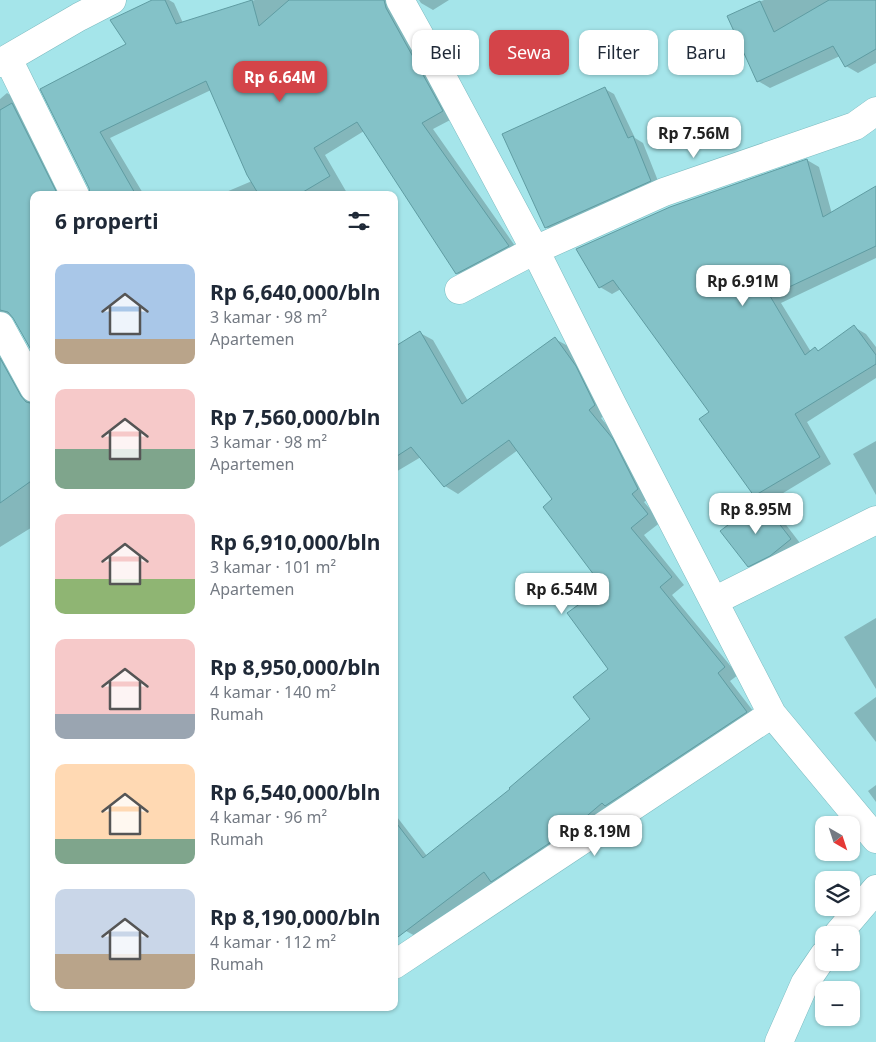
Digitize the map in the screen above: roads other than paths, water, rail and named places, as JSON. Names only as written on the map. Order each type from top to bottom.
[{"type":"street","points":[[73,191],[4,61],[112,0]]},
{"type":"street","points":[[400,0],[535,250],[772,714],[876,839]]},
{"type":"street","points":[[458,290],[535,250],[664,192],[855,126],[876,112]]},
{"type":"street","points":[[0,326],[30,381]]},
{"type":"street","points":[[714,601],[876,520]]},
{"type":"street","points":[[398,963],[772,714]]},
{"type":"street","points":[[845,926],[876,889]]},
{"type":"street","points":[[778,1042],[805,983],[815,968]]}]
